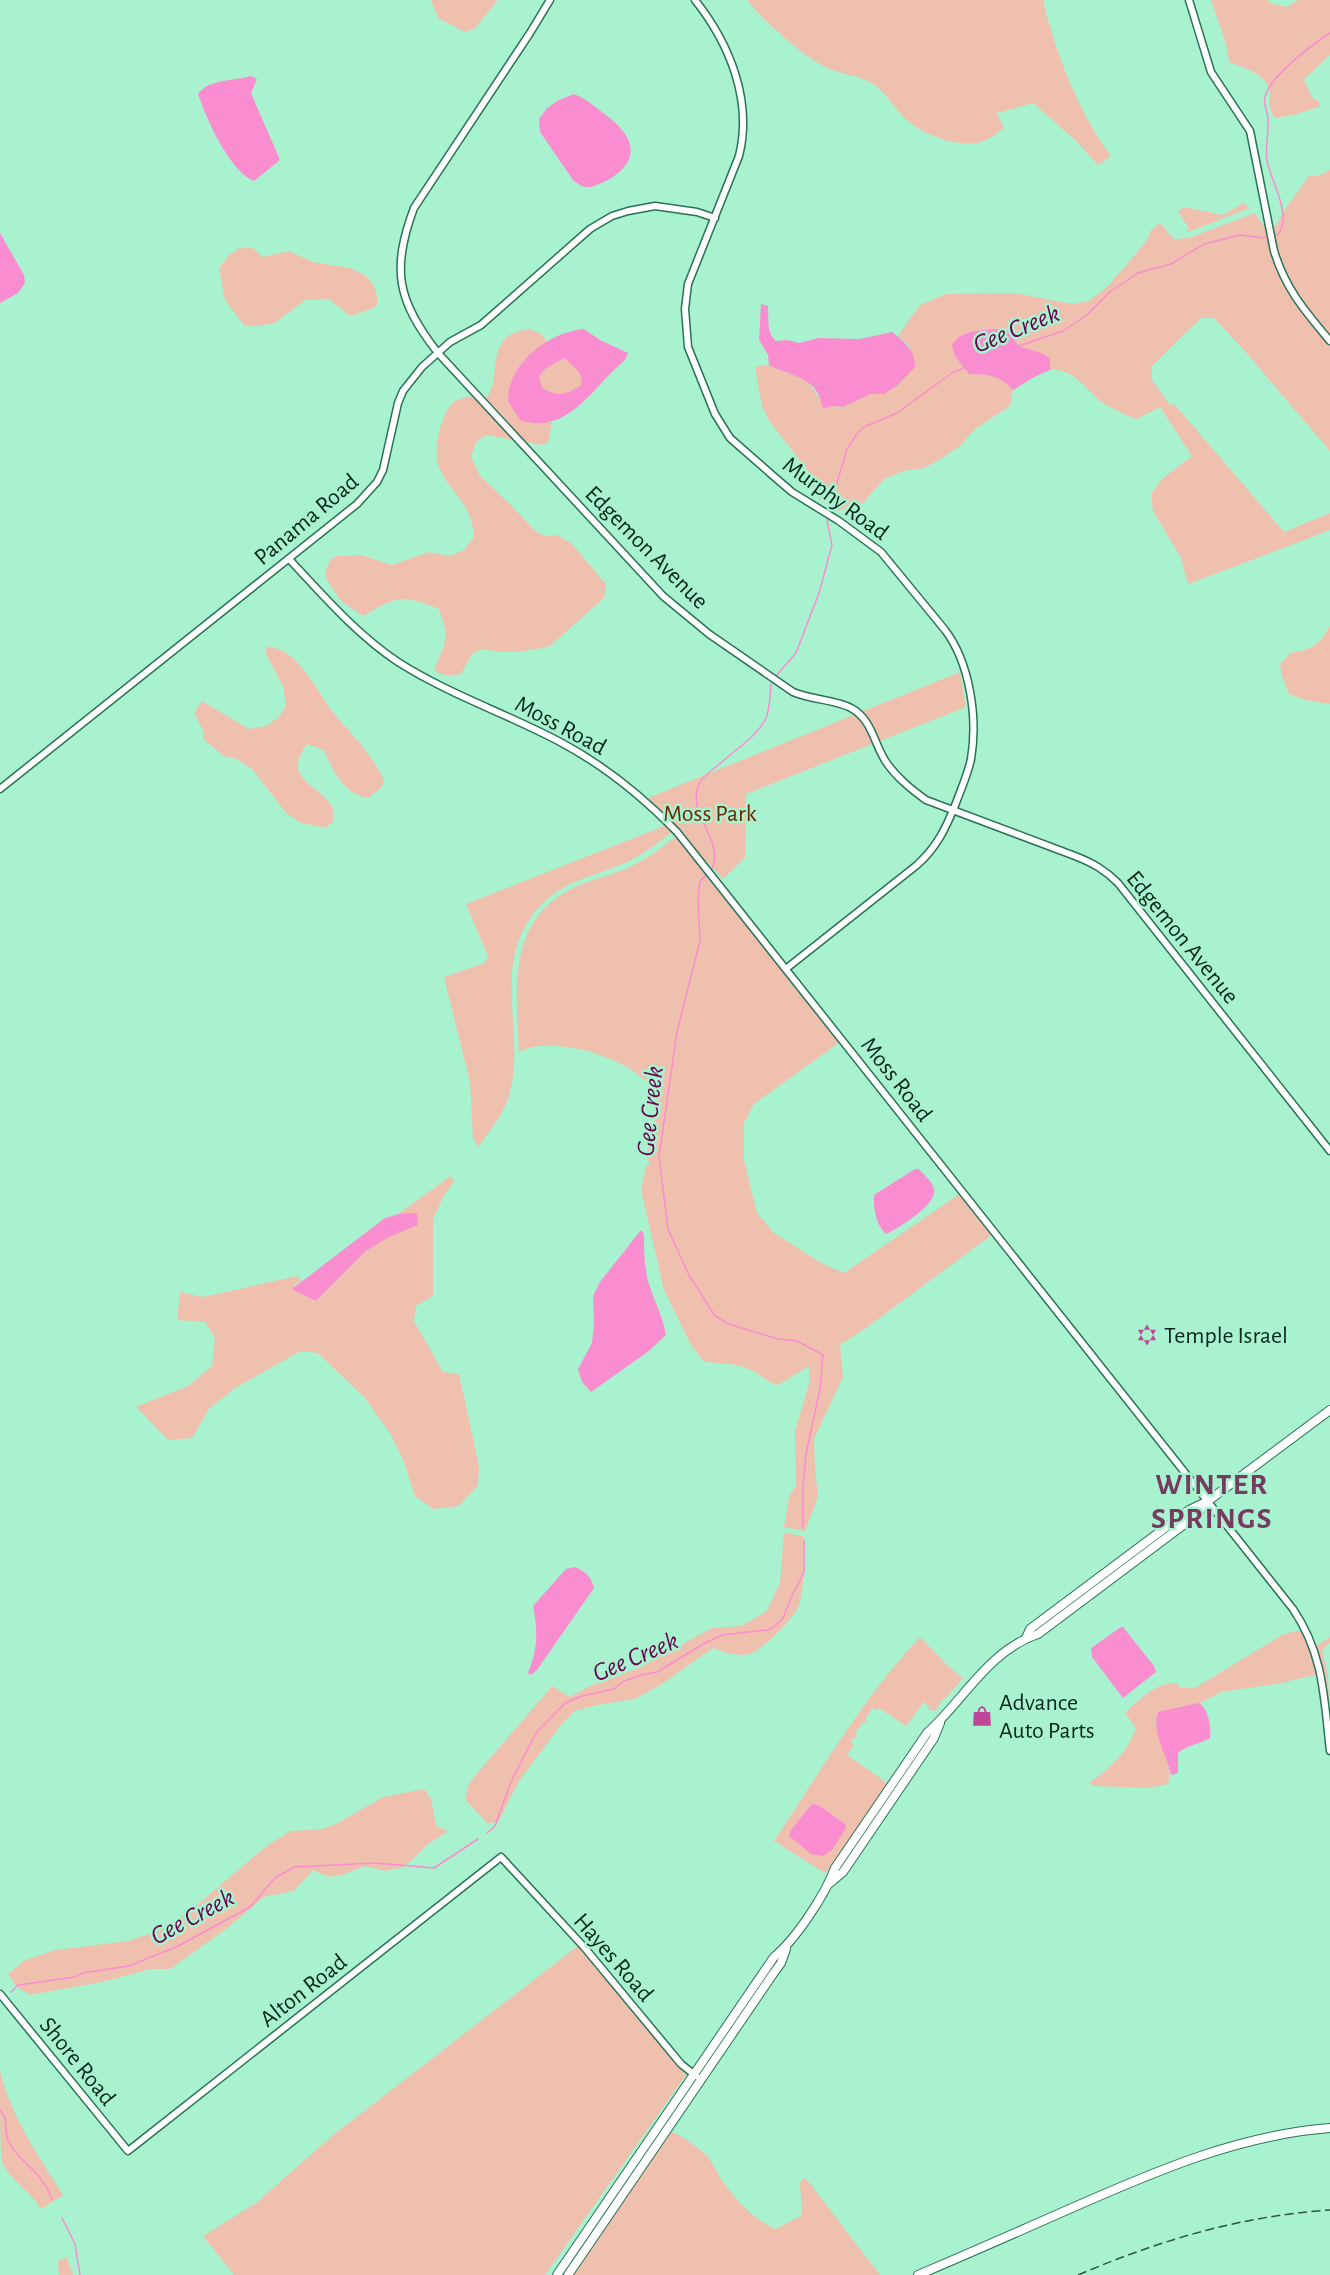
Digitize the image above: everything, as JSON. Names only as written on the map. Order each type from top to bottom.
[{"type":"main road","points":[[1026,1638],[1030,1629],[1059,1607],[1189,1510],[1208,1501],[1330,1410]]},
{"type":"main road","points":[[557,2275],[774,1958],[786,1947],[829,1884],[835,1868],[927,1733],[979,1675],[1026,1638],[1038,1634],[1194,1517],[1208,1501]]},
{"type":"main road","points":[[1057,1619],[1055,1617],[1059,1607]]},
{"type":"main road","points":[[568,2275],[781,1963],[786,1947]]},
{"type":"main road","points":[[918,2275],[1146,2175],[1198,2155],[1250,2141],[1330,2128]]},
{"type":"main road","points":[[591,2224],[589,2235],[591,2242]]},
{"type":"street","name":"Edgemon Avenue","points":[[550,0],[414,208],[405,231],[399,262],[407,301],[415,320],[438,353],[663,596],[709,634],[783,687],[807,698],[852,708],[866,721],[884,760],[901,781],[926,800],[1076,856],[1108,872],[1330,1150]]},
{"type":"street","name":"Murphy Road","points":[[694,0],[725,44],[735,74],[743,118],[743,141],[688,284],[685,309],[688,347],[715,414],[730,438],[792,492],[857,533],[881,552],[953,640],[966,672],[974,733],[970,761],[940,841],[924,859],[787,968]]},
{"type":"street","points":[[1189,0],[1211,72],[1246,122],[1256,151],[1274,251],[1280,269],[1290,291],[1330,342]]},
{"type":"street","name":"Panama Road","points":[[0,789],[357,504],[377,482],[388,455],[398,404],[403,392],[422,367],[459,336],[481,325],[590,229],[612,216],[655,206],[697,212],[715,218]]},
{"type":"street","name":"Moss Road","points":[[289,559],[346,620],[376,646],[429,679],[540,731],[592,761],[625,784],[663,817],[705,865],[1293,1609],[1314,1647],[1321,1676],[1330,1751]]},
{"type":"street","name":"Hayes Road","points":[[501,1857],[584,1947],[681,2064],[693,2075],[702,2079]]},
{"type":"street","name":"Alton Road","points":[[128,2151],[501,1857]]},
{"type":"street","name":"Shore Road","points":[[0,1994],[128,2151]]},
{"type":"green space","points":[[431,0],[498,0],[474,29],[465,32],[438,18]]},
{"type":"green space","points":[[747,0],[1043,0],[1061,61],[1089,121],[1111,156],[1098,165],[1074,139],[1033,103],[997,113],[1004,128],[981,142],[954,142],[935,137],[906,119],[882,91],[870,82],[827,68],[795,47],[773,28]]},
{"type":"green space","points":[[1211,0],[1267,0],[1286,7],[1298,0],[1330,0],[1330,55],[1304,79],[1312,98],[1319,101],[1319,107],[1275,118],[1270,107],[1269,89],[1263,79],[1229,62],[1226,44]]},
{"type":"green space","points":[[1330,170],[1330,337],[1292,290],[1282,268],[1273,228],[1309,175],[1318,176]]},
{"type":"green space","points":[[1243,203],[1250,208],[1188,232],[1186,232],[1189,228],[1178,212],[1184,207],[1223,215]]},
{"type":"green space","points":[[1255,213],[1268,232],[1277,270],[1288,293],[1330,346],[1330,451],[1214,318],[1201,318],[1152,366],[1152,380],[1169,404],[1175,405],[1284,532],[1330,513],[1330,530],[1188,584],[1181,558],[1153,511],[1151,494],[1162,479],[1192,456],[1160,407],[1137,419],[1119,412],[1102,402],[1073,376],[1066,372],[1050,370],[1049,358],[1019,346],[1014,338],[996,329],[967,332],[969,374],[993,377],[1008,385],[1013,390],[1010,406],[975,429],[960,446],[939,460],[924,468],[903,471],[884,479],[862,504],[837,511],[819,499],[810,486],[808,471],[770,422],[762,407],[755,367],[769,365],[807,380],[820,400],[832,406],[843,407],[871,394],[884,394],[906,377],[912,351],[898,336],[920,305],[946,294],[1015,293],[1072,304],[1089,301],[1105,289],[1147,240],[1151,230],[1160,223],[1174,239],[1189,238]]},
{"type":"green space","points":[[240,248],[253,248],[263,257],[289,251],[313,262],[350,268],[365,275],[374,286],[377,304],[374,308],[350,316],[329,299],[305,300],[275,323],[261,326],[244,325],[225,300],[219,268],[229,255]]},
{"type":"green space","points":[[529,329],[540,333],[547,341],[525,360],[550,423],[552,422],[548,443],[538,445],[524,441],[485,399],[491,391],[496,359],[504,340],[514,333]]},
{"type":"green space","points":[[564,358],[579,373],[582,381],[581,386],[565,394],[557,395],[542,387],[539,377],[545,369]]},
{"type":"green space","points":[[469,396],[479,401],[517,441],[487,435],[476,442],[471,457],[480,476],[534,530],[545,536],[557,535],[571,543],[606,584],[604,598],[550,646],[514,652],[477,651],[468,660],[461,674],[447,675],[434,670],[444,646],[446,632],[439,609],[417,601],[400,599],[384,604],[363,616],[341,601],[327,580],[325,572],[330,560],[337,556],[361,555],[392,565],[429,552],[450,556],[464,550],[474,537],[472,524],[465,506],[439,467],[437,442],[442,422],[450,406],[455,401]]},
{"type":"green space","points":[[1330,626],[1330,704],[1305,700],[1289,694],[1280,665],[1290,653],[1314,646]]},
{"type":"green space","points":[[267,646],[279,649],[299,664],[330,708],[369,755],[384,781],[381,788],[368,798],[360,796],[340,780],[324,750],[307,744],[300,756],[298,766],[305,781],[327,799],[332,807],[333,822],[325,828],[302,823],[287,814],[252,769],[237,759],[224,756],[203,739],[204,732],[194,713],[202,701],[249,729],[266,726],[279,717],[286,706],[283,686],[265,652]]},
{"type":"green space","name":"Moss Park","points":[[960,672],[966,707],[746,794],[745,858],[723,879],[648,798]]},
{"type":"green space","points":[[667,825],[673,831],[639,855],[569,885],[548,898],[524,928],[516,951],[512,974],[514,1068],[510,1092],[501,1114],[478,1147],[473,1138],[470,1082],[444,977],[485,963],[488,956],[466,904]]},
{"type":"green space","points":[[677,836],[840,1042],[754,1104],[744,1123],[744,1160],[757,1213],[774,1233],[823,1264],[844,1273],[961,1193],[993,1234],[840,1345],[843,1377],[814,1439],[818,1497],[805,1531],[784,1527],[789,1497],[796,1485],[795,1431],[809,1384],[809,1366],[778,1385],[742,1366],[704,1362],[691,1345],[664,1290],[641,1190],[646,1165],[650,1165],[647,1149],[656,1105],[652,1089],[628,1067],[590,1052],[550,1045],[519,1052],[517,979],[527,934],[539,915],[556,898],[580,885],[632,866]]},
{"type":"green space","points":[[451,1176],[454,1182],[445,1193],[433,1219],[433,1296],[416,1306],[414,1321],[443,1372],[459,1374],[479,1466],[478,1485],[459,1506],[433,1509],[415,1496],[404,1462],[390,1433],[364,1397],[318,1353],[301,1351],[235,1388],[209,1409],[192,1438],[168,1440],[136,1407],[188,1386],[212,1366],[215,1338],[205,1322],[177,1320],[180,1292],[203,1297],[297,1276],[302,1281],[294,1285],[316,1301],[366,1251],[389,1237],[418,1225],[416,1214],[398,1214]]},
{"type":"green space","points":[[784,1533],[803,1536],[803,1586],[798,1608],[770,1640],[755,1651],[744,1655],[731,1654],[713,1648],[662,1684],[635,1699],[574,1711],[519,1781],[498,1822],[487,1823],[465,1799],[469,1783],[552,1686],[570,1697],[588,1687],[641,1667],[712,1628],[742,1626],[767,1611],[780,1583]]},
{"type":"green space","points":[[1302,1631],[1307,1638],[1318,1674],[1282,1683],[1221,1692],[1156,1720],[1169,1768],[1168,1784],[1149,1788],[1093,1786],[1089,1783],[1111,1766],[1128,1745],[1136,1728],[1125,1713],[1148,1693],[1169,1683],[1176,1683],[1181,1688],[1195,1688],[1282,1635]]},
{"type":"green space","points":[[920,1637],[963,1678],[946,1698],[942,1699],[936,1711],[928,1709],[929,1706],[924,1702],[906,1726],[879,1708],[876,1710],[872,1708],[865,1719],[868,1723],[863,1722],[855,1733],[858,1737],[854,1737],[851,1742],[854,1744],[847,1755],[883,1780],[886,1785],[826,1873],[823,1872],[774,1841],[861,1710],[899,1660]]},
{"type":"green space","points":[[1330,1637],[1330,1643],[1322,1650],[1328,1675],[1330,1727],[1325,1678],[1316,1646]]},
{"type":"green space","points":[[424,1789],[431,1799],[436,1826],[448,1831],[428,1844],[404,1867],[385,1871],[365,1866],[342,1875],[329,1877],[313,1870],[294,1891],[264,1897],[226,1929],[170,1969],[151,1969],[102,1982],[30,1995],[17,1987],[8,1974],[25,1960],[56,1950],[128,1941],[160,1930],[196,1906],[264,1848],[290,1831],[322,1829],[336,1824],[383,1797]]},
{"type":"green space","points":[[579,1945],[686,2075],[545,2275],[234,2275],[203,2236],[256,2203],[332,2136]]},
{"type":"green space","points":[[0,2071],[18,2120],[63,2195],[41,2209],[2,2163]]},
{"type":"green space","points":[[670,2131],[705,2154],[740,2203],[754,2216],[776,2229],[802,2215],[800,2183],[805,2177],[880,2275],[572,2275]]},
{"type":"green space","points":[[67,2257],[73,2275],[59,2275],[58,2261]]},
{"type":"shaded area","points":[[251,76],[257,79],[251,93],[280,160],[254,181],[245,176],[228,156],[213,130],[198,94],[202,89],[215,83]]},
{"type":"shaded area","points":[[574,94],[591,103],[616,123],[623,131],[631,148],[626,164],[619,172],[608,180],[591,187],[582,186],[573,180],[540,132],[539,119],[547,108]]},
{"type":"shaded area","points":[[0,233],[24,275],[25,283],[18,293],[0,303]]},
{"type":"shaded area","points":[[761,304],[768,306],[769,330],[776,341],[787,340],[799,343],[819,338],[860,339],[892,332],[911,351],[915,367],[898,385],[884,394],[871,394],[843,407],[832,406],[823,409],[820,398],[810,384],[769,365],[768,355],[759,340]]},
{"type":"shaded area","points":[[584,329],[600,340],[628,353],[625,360],[591,395],[566,415],[553,421],[537,423],[520,420],[508,401],[515,374],[533,352],[557,336]],"holes":[[[564,358],[579,373],[581,385],[562,394],[552,393],[542,387],[539,377],[545,369]]]},
{"type":"shaded area","points":[[996,329],[1007,330],[1019,346],[1050,358],[1050,370],[1013,390],[1004,382],[993,377],[969,374],[955,356],[952,345],[966,333]]},
{"type":"shaded area","points":[[915,1169],[919,1169],[930,1181],[934,1195],[916,1215],[886,1234],[876,1216],[874,1195]]},
{"type":"shaded area","points":[[417,1214],[418,1225],[389,1237],[366,1251],[316,1301],[292,1289],[385,1218]]},
{"type":"shaded area","points":[[641,1230],[644,1234],[648,1281],[666,1335],[649,1351],[591,1392],[582,1382],[578,1369],[592,1343],[593,1296],[600,1282]]},
{"type":"shaded area","points":[[575,1567],[588,1575],[594,1588],[537,1670],[531,1675],[528,1673],[534,1656],[536,1640],[533,1606],[566,1569]]},
{"type":"shaded area","points":[[1121,1627],[1154,1666],[1156,1672],[1123,1698],[1092,1657],[1091,1648]]},
{"type":"shaded area","points":[[1199,1703],[1205,1709],[1209,1719],[1210,1738],[1178,1753],[1178,1773],[1171,1775],[1158,1736],[1156,1720],[1158,1712]]},
{"type":"shaded area","points":[[812,1804],[820,1806],[845,1824],[846,1828],[832,1850],[823,1856],[811,1854],[789,1836],[791,1830]]},
{"type":"waterway","name":"Gee Creek","points":[[1277,235],[1282,228],[1283,219],[1280,199],[1267,161],[1268,119],[1265,97],[1274,80],[1283,71],[1330,33]]},
{"type":"waterway","name":"Gee Creek","points":[[1019,346],[1063,331],[1087,315],[1110,292],[1138,273],[1171,264],[1204,244],[1240,235],[1265,238]]},
{"type":"waterway","name":"Gee Creek","points":[[829,510],[847,449],[859,431],[897,413],[952,373],[964,368]]},
{"type":"waterway","name":"Gee Creek","points":[[776,676],[796,653],[819,593],[832,545],[827,520]]},
{"type":"waterway","name":"Gee Creek","points":[[711,871],[715,860],[714,849],[697,806],[696,795],[699,784],[761,726],[768,712],[771,684]]},
{"type":"waterway","name":"Gee Creek","points":[[707,874],[700,881],[698,898],[700,941],[677,1032],[659,1157],[668,1229],[689,1275],[715,1316],[729,1324],[778,1339],[797,1341],[823,1355],[820,1389],[806,1454],[803,1527]]},
{"type":"waterway","name":"Gee Creek","points":[[487,1833],[495,1826],[511,1782],[536,1733],[565,1703],[582,1696],[614,1689],[624,1681],[657,1672],[722,1635],[767,1630],[774,1627],[783,1618],[804,1573],[804,1540]]},
{"type":"waterway","name":"Gee Creek","points":[[11,1992],[18,1985],[129,1966],[178,1946],[250,1907],[275,1878],[294,1867],[376,1863],[434,1868],[478,1839]]},
{"type":"waterway","name":"Gee Creek","points":[[0,2110],[5,2118],[8,2140],[19,2156],[43,2181],[52,2200]]},
{"type":"waterway","name":"Gee Creek","points":[[62,2218],[75,2244],[80,2275]]},
{"type":"railway","points":[[1078,2275],[1139,2251],[1201,2232],[1265,2218],[1330,2210]]},
{"type":"place","name":"Temple Israel","points":[[1147,1335]]},
{"type":"place","name":"Advance Auto Parts","points":[[982,1716]]},
{"type":"district","name":"WINTER SPRINGS","points":[[1212,1502]]}]
